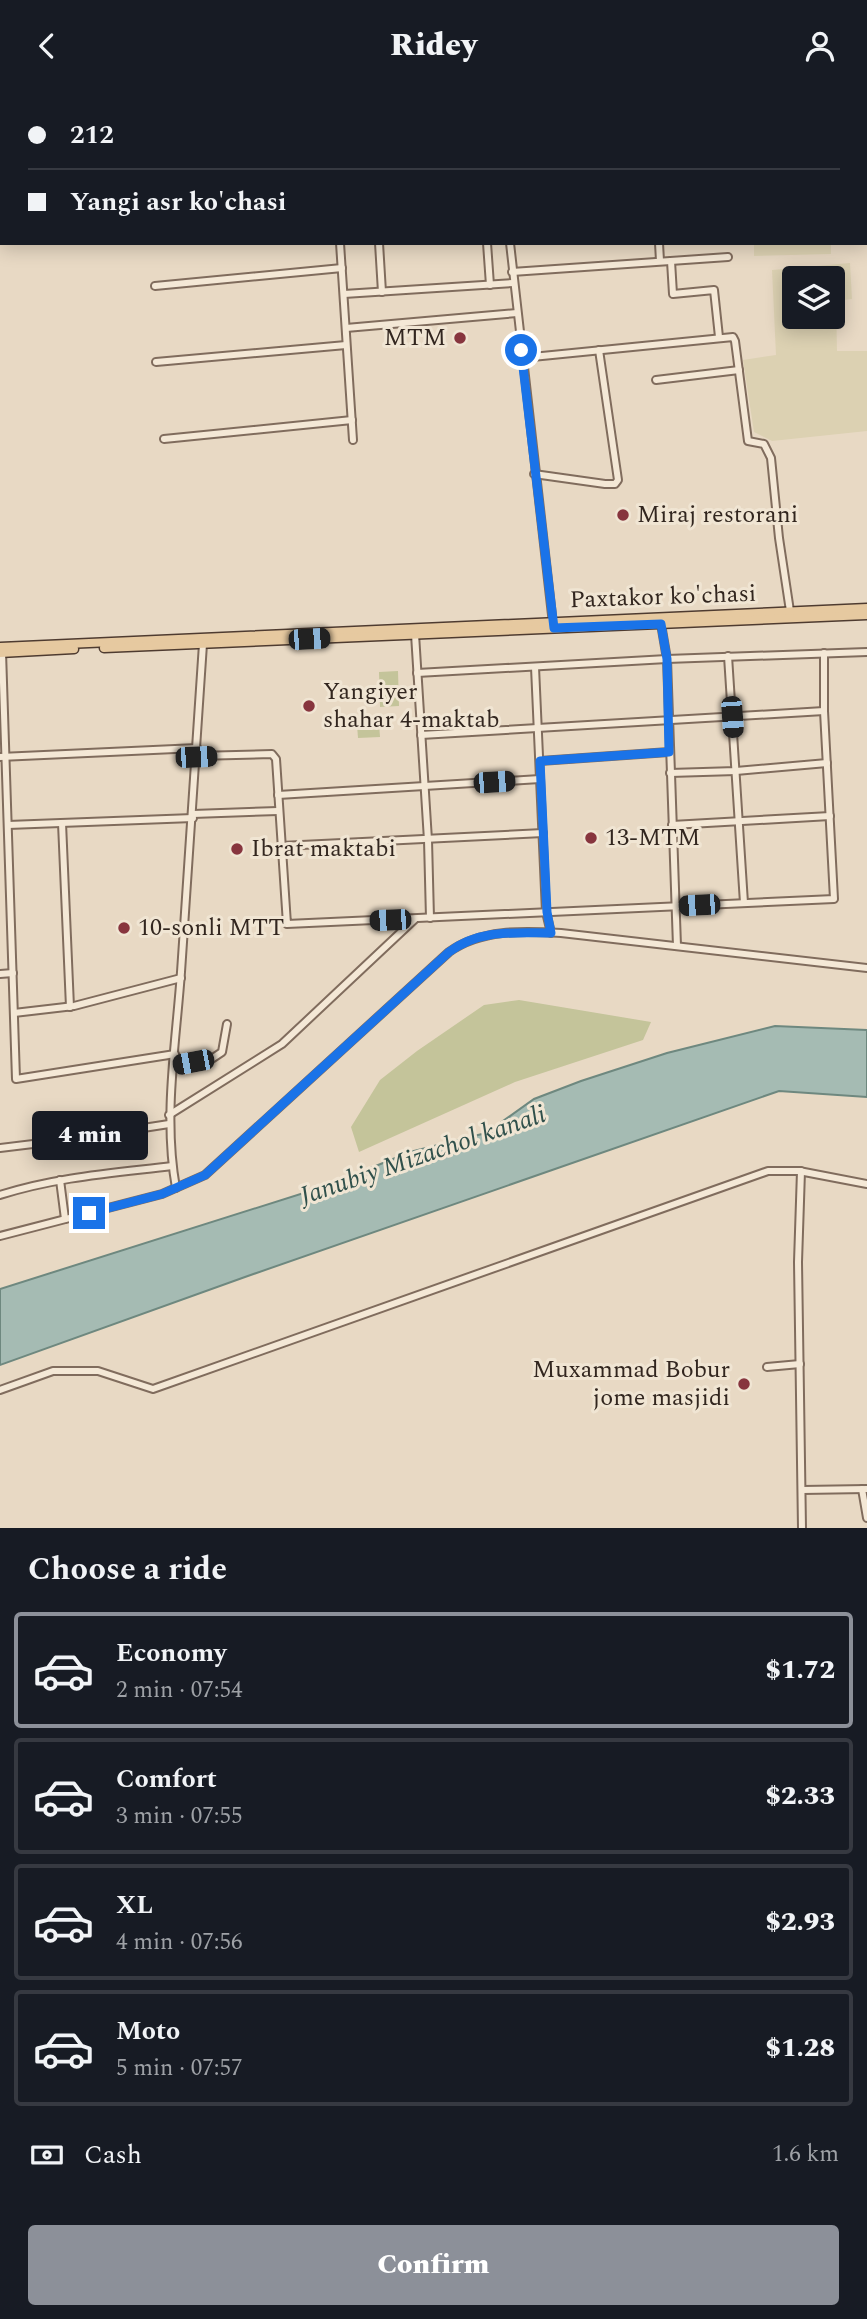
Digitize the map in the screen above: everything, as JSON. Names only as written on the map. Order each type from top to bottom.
[{"type":"main road","name":"Paxtakor ko'chasi","points":[[1,651],[415,634],[867,608]]},
{"type":"main road","name":"Paxtakor ko'chasi","points":[[1,651],[553,625],[661,624],[867,615]]},
{"type":"street","points":[[340,245],[353,440]]},
{"type":"street","points":[[379,245],[382,292]]},
{"type":"street","points":[[487,245],[490,285]]},
{"type":"street","points":[[510,245],[553,625]]},
{"type":"street","points":[[659,245],[660,261]]},
{"type":"street","points":[[512,272],[728,257]]},
{"type":"street","points":[[671,261],[673,294],[714,290],[719,337]]},
{"type":"street","points":[[155,286],[342,268]]},
{"type":"street","points":[[344,294],[513,283]]},
{"type":"street","points":[[346,328],[517,313]]},
{"type":"street","points":[[522,358],[733,337],[748,441],[765,445],[771,458],[790,611]]},
{"type":"street","points":[[156,362],[346,345]]},
{"type":"street","points":[[534,474],[606,484],[615,484],[618,480],[599,350]]},
{"type":"street","points":[[656,380],[739,370]]},
{"type":"street","points":[[164,439],[352,420]]},
{"type":"street","points":[[661,624],[667,659],[677,946]]},
{"type":"street","points":[[415,634],[428,840],[430,918]]},
{"type":"street","points":[[176,1188],[169,1115],[193,816],[203,644]]},
{"type":"street","points":[[1,651],[16,1079],[175,1054]]},
{"type":"street","points":[[417,673],[728,656],[867,652]]},
{"type":"street","points":[[196,757],[274,755],[286,924],[834,899],[824,711],[824,653]]},
{"type":"street","points":[[728,656],[744,903]]},
{"type":"street","points":[[535,667],[547,912],[551,933]]},
{"type":"street","points":[[421,735],[824,711]]},
{"type":"street","points":[[3,757],[197,748]]},
{"type":"street","points":[[540,761],[669,752]]},
{"type":"street","points":[[670,773],[827,764]]},
{"type":"street","points":[[278,795],[540,779]]},
{"type":"street","points":[[8,825],[278,811]]},
{"type":"street","points":[[673,825],[830,816]]},
{"type":"street","points":[[62,823],[69,1007]]},
{"type":"street","points":[[281,846],[543,833]]},
{"type":"street","points":[[169,1115],[282,1044],[415,919]]},
{"type":"street","points":[[0,1236],[162,1194],[205,1175],[449,952],[477,936],[551,933],[867,968]]},
{"type":"street","points":[[0,974],[13,973]]},
{"type":"street","points":[[14,1013],[69,1007],[181,978]]},
{"type":"street","points":[[174,1066],[213,1058],[222,1052],[227,1024]]},
{"type":"street","points":[[0,1148],[169,1124]]},
{"type":"street","points":[[0,1195],[60,1180],[172,1166]]},
{"type":"street","points":[[0,1390],[53,1371],[98,1371],[153,1389],[768,1171],[801,1171],[867,1184]]},
{"type":"street","points":[[801,1171],[798,1262],[802,1528]]},
{"type":"street","points":[[60,1180],[65,1219]]},
{"type":"street","points":[[767,1367],[800,1364]]},
{"type":"street","points":[[802,1490],[865,1489],[867,1518]]},
{"type":"shaded area","points":[[754,245],[831,245],[831,254],[754,256]]},
{"type":"shaded area","points":[[850,263],[852,299],[845,300],[845,266],[817,266]]},
{"type":"shaded area","points":[[782,269],[782,329],[837,329],[837,351],[867,351],[867,431],[772,441],[754,432],[743,360],[776,355],[772,270]]},
{"type":"green space","points":[[398,671],[399,706],[380,707],[379,672]]},
{"type":"green space","points":[[379,723],[380,737],[358,738],[357,725]]},
{"type":"green space","points":[[519,1000],[651,1022],[643,1040],[515,1082],[359,1152],[351,1127],[380,1080],[484,1005]]},
{"type":"water","name":"Janubiy Mizachol kanali","points":[[775,1026],[867,1030],[867,1097],[779,1091],[0,1365],[0,1289],[329,1185],[410,1152],[486,1133],[534,1099],[581,1081],[667,1053]]},
{"type":"place","name":"MTM","points":[[460,338]]},
{"type":"place","name":"Miraj restorani","points":[[623,515]]},
{"type":"place","name":"Yangiyer shahar 4-maktab","points":[[309,706]]},
{"type":"place","name":"13-MTM","points":[[591,838]]},
{"type":"place","name":"Ibrat maktabi","points":[[237,849]]},
{"type":"place","name":"10-sonli MTT","points":[[124,928]]},
{"type":"place","name":"Muxammad Bobur jome masjidi","points":[[744,1384]]},
{"type":"route","points":[[89,1213],[162,1194],[205,1175],[463,942],[477,936],[513,932],[551,933],[547,912],[540,761],[669,752],[667,659],[661,624],[554,628],[521,350]]}]
